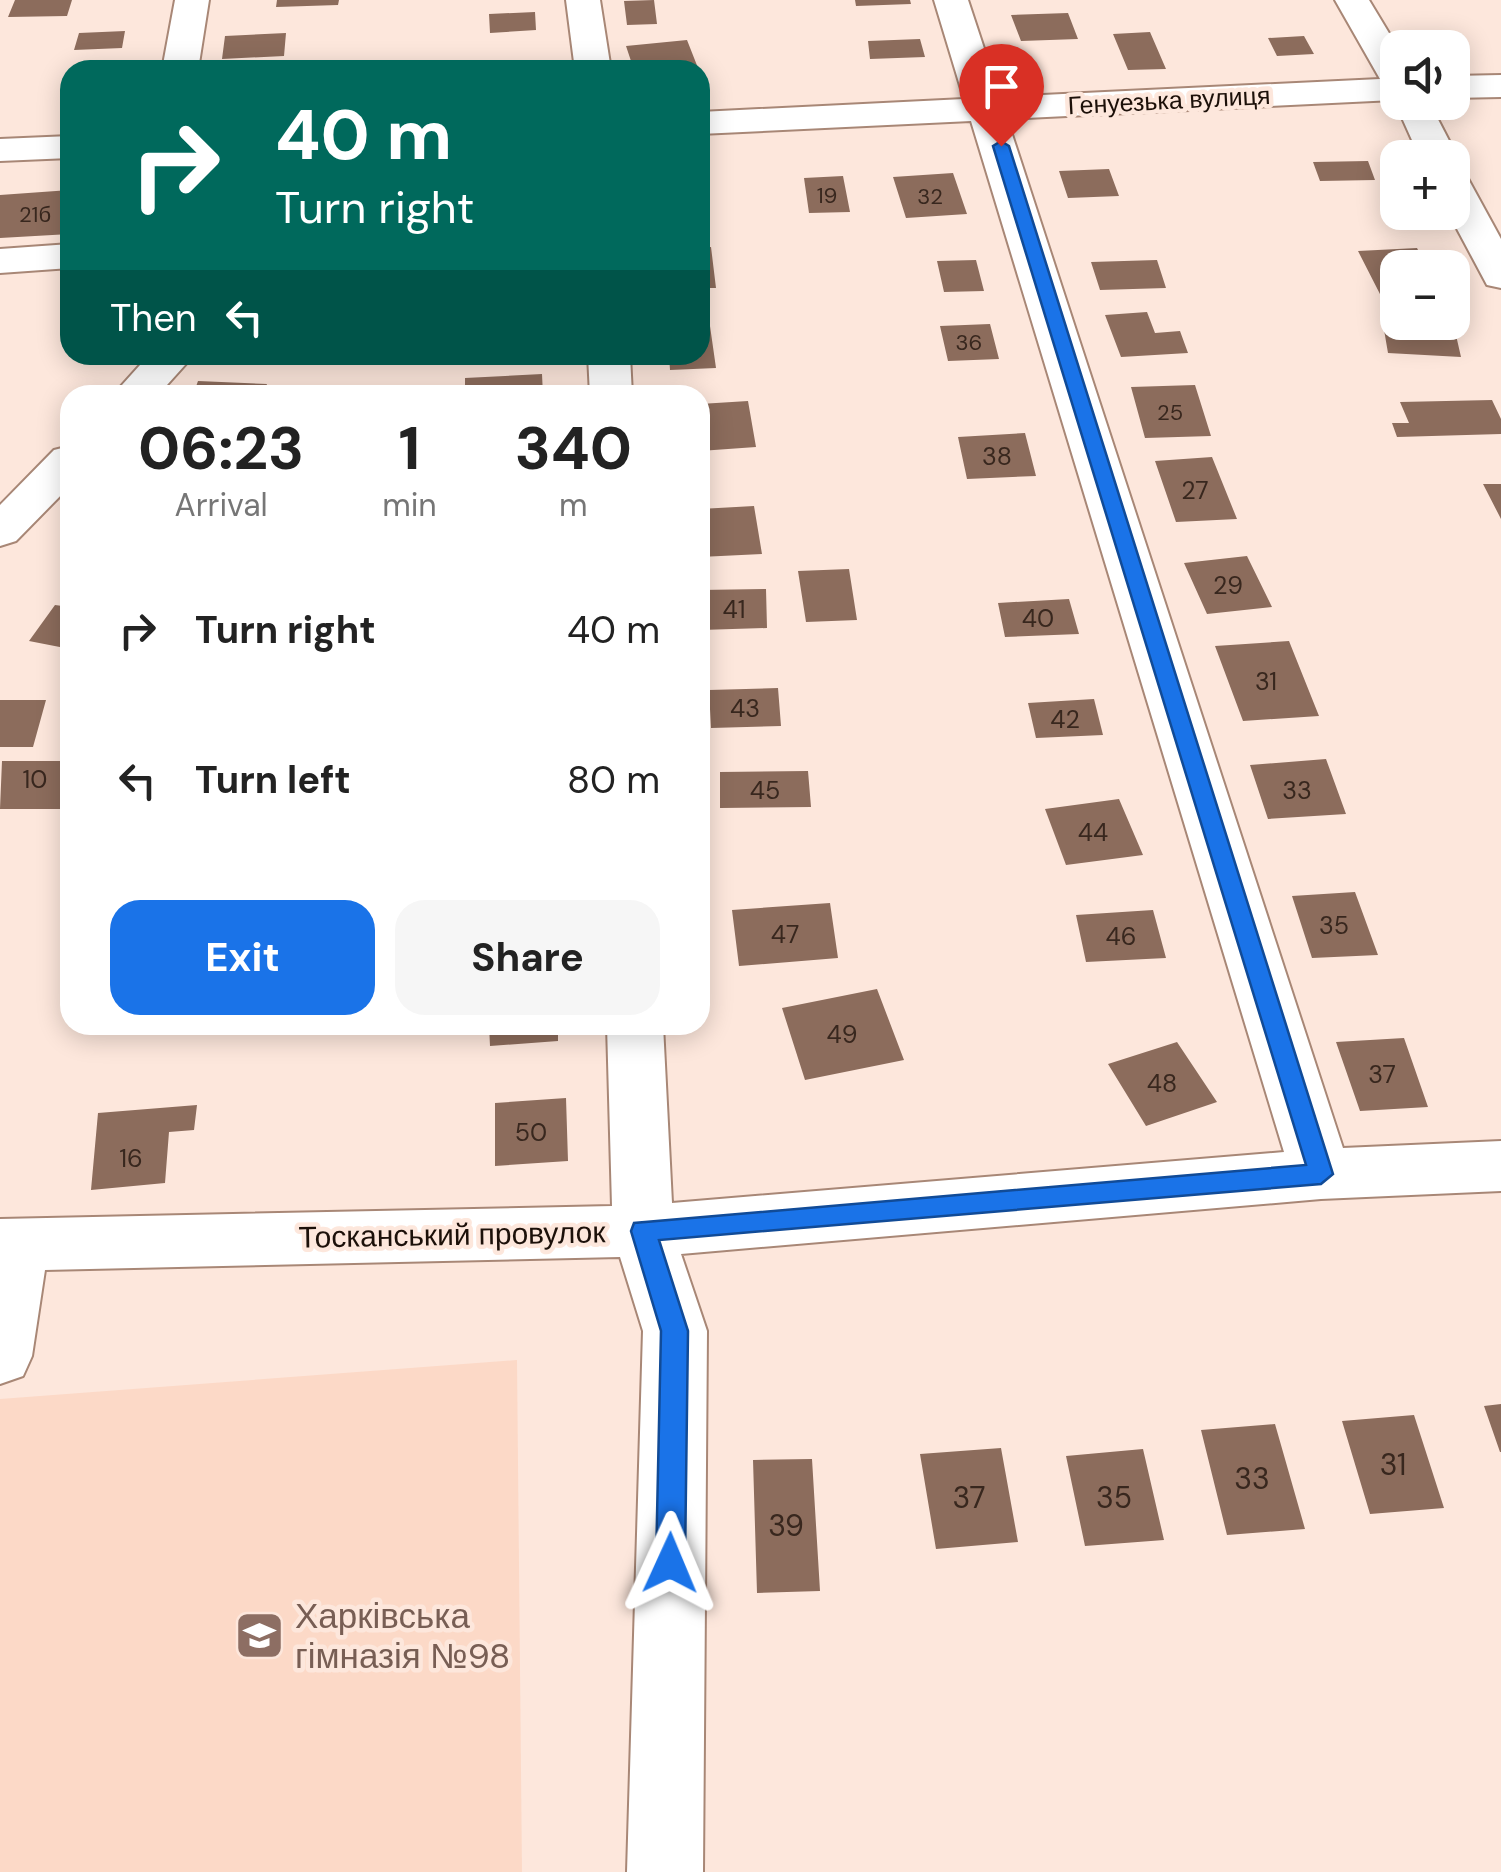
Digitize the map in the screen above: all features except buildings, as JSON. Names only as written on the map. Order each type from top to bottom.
[{"type":"street","points":[[182,60],[192,0]]},
{"type":"street","points":[[582,0],[591,60]]},
{"type":"street","points":[[952,0],[1321,1174]]},
{"type":"street","points":[[1352,0],[1380,47]]},
{"type":"street","points":[[1470,87],[1501,86]]},
{"type":"street","name":"Генуезька вулиця","points":[[710,122],[1380,90]]},
{"type":"street","points":[[0,150],[60,147]]},
{"type":"street","points":[[1470,217],[1501,276]]},
{"type":"street","points":[[0,261],[60,257]]},
{"type":"street","points":[[144,385],[163,365]]},
{"type":"street","points":[[0,531],[60,470]]},
{"type":"street","points":[[635,1035],[643,1231],[674,1331],[665,1872]]},
{"type":"street","name":"Тосканський провулок","points":[[9,1244],[643,1231],[1321,1174],[1501,1166]]},
{"type":"street","points":[[0,1356],[9,1244]]},
{"type":"shaded area","name":"Харківська гімназія №98","points":[[517,1360],[522,1872],[0,1872],[0,1399]]},
{"type":"place","name":"Харківська гімназія №98","points":[[260,1636]]},
{"type":"route","points":[[670,1563],[674,1331],[643,1231],[1321,1174],[1001,146]]}]
